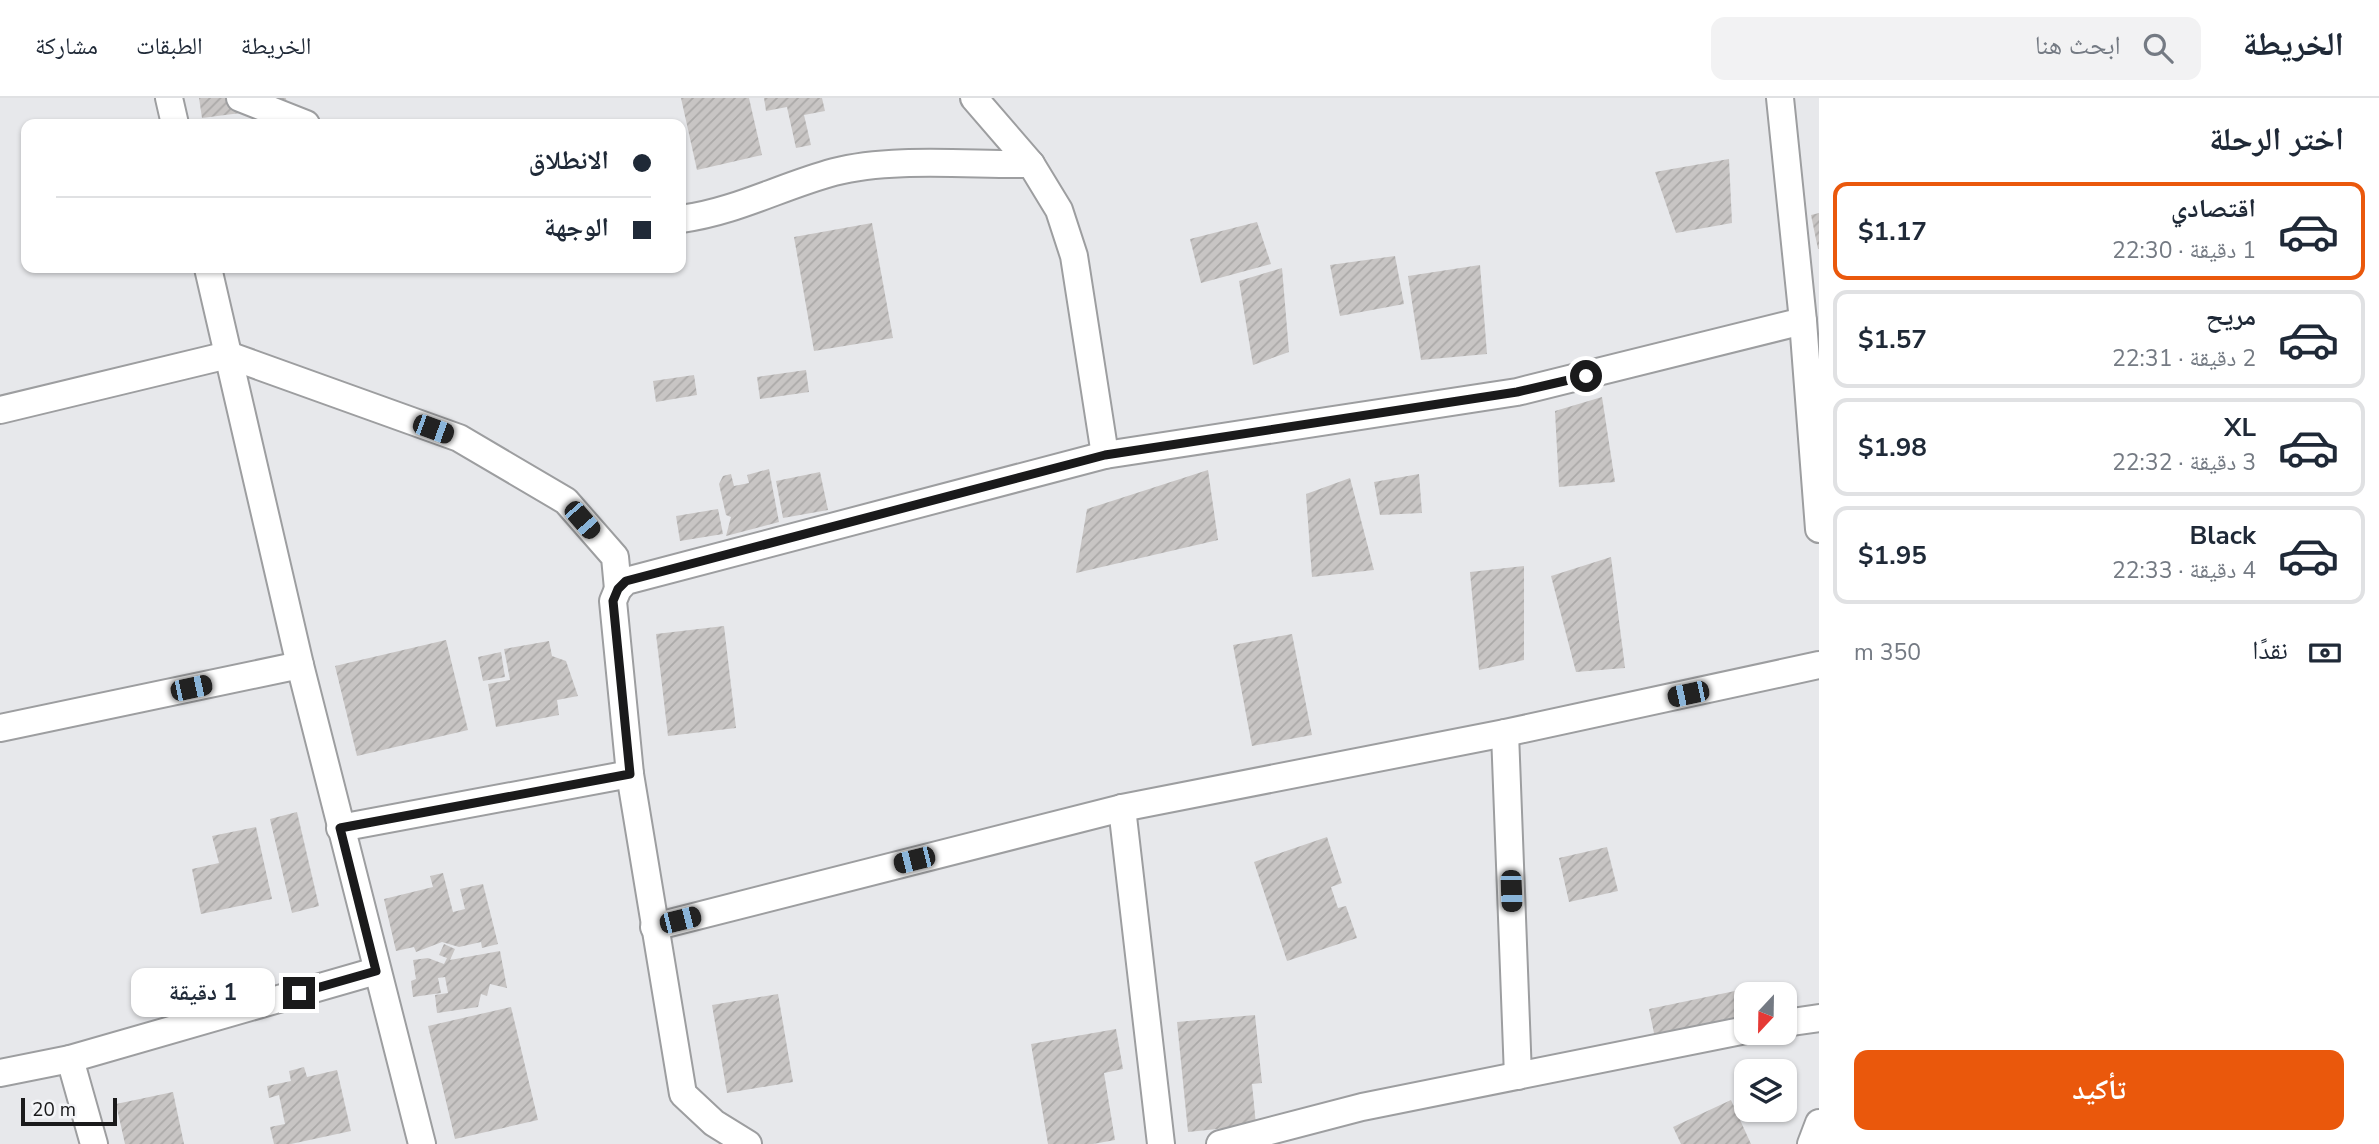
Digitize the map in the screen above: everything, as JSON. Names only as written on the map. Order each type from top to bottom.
[{"type":"street","points":[[169,98],[174,119]]},
{"type":"street","points":[[240,98],[293,119]]},
{"type":"street","points":[[974,98],[1031,164],[1059,210],[1074,256],[1105,455]]},
{"type":"street","points":[[1780,98],[1816,462],[1819,529]]},
{"type":"street","points":[[686,218],[750,203],[834,172],[893,163],[1031,164]]},
{"type":"street","points":[[209,273],[300,665],[422,1144]]},
{"type":"street","points":[[748,1144],[714,1123],[684,1094],[630,774],[613,601],[618,589],[626,581],[1105,455],[1517,392],[1803,321]]},
{"type":"street","points":[[0,410],[228,355],[458,438],[566,501],[615,557],[618,589]]},
{"type":"street","points":[[0,728],[300,665]]},
{"type":"street","points":[[654,927],[1122,807],[1505,733],[1819,666]]},
{"type":"street","points":[[1505,733],[1518,1076]]},
{"type":"street","points":[[340,828],[630,774]]},
{"type":"street","points":[[1122,807],[1161,1144]]},
{"type":"street","points":[[0,1073],[70,1059],[376,971]]},
{"type":"street","points":[[1797,1021],[1819,1018]]},
{"type":"street","points":[[1220,1144],[1362,1107],[1734,1032]]},
{"type":"street","points":[[70,1059],[94,1144]]},
{"type":"street","points":[[1811,1144],[1819,1123]]},
{"type":"building","points":[[199,98],[286,98],[287,107],[202,118]]},
{"type":"building","points":[[681,98],[749,98],[762,155],[697,170]]},
{"type":"building","points":[[764,98],[822,98],[825,111],[804,115],[811,145],[796,148],[787,107],[766,111]]},
{"type":"building","points":[[1729,159],[1732,223],[1676,233],[1655,172]]},
{"type":"building","points":[[1819,213],[1819,249],[1818,249],[1811,215]]},
{"type":"building","points":[[1257,222],[1271,264],[1201,283],[1190,239]]},
{"type":"building","points":[[872,223],[893,338],[814,351],[794,237]]},
{"type":"building","points":[[1395,256],[1404,304],[1340,316],[1330,265]]},
{"type":"building","points":[[1480,265],[1487,354],[1421,360],[1408,276]]},
{"type":"building","points":[[1282,268],[1289,352],[1253,365],[1239,281]]},
{"type":"building","points":[[806,370],[809,392],[760,399],[757,377]]},
{"type":"building","points":[[694,375],[697,395],[656,402],[653,381]]},
{"type":"building","points":[[1602,397],[1615,482],[1559,487],[1555,411]]},
{"type":"building","points":[[769,469],[779,522],[726,536],[731,517],[726,515],[719,484],[723,476],[731,474],[734,486],[749,483],[747,475]]},
{"type":"building","points":[[1208,470],[1218,540],[1076,573],[1087,509]]},
{"type":"building","points":[[820,472],[828,510],[783,518],[776,481]]},
{"type":"building","points":[[1419,474],[1422,513],[1380,515],[1374,482]]},
{"type":"building","points":[[1350,478],[1374,570],[1312,577],[1306,494]]},
{"type":"building","points":[[718,509],[723,534],[680,541],[676,516]]},
{"type":"building","points":[[1611,557],[1625,668],[1576,672],[1551,576]]},
{"type":"building","points":[[1524,566],[1524,660],[1479,670],[1470,572]]},
{"type":"building","points":[[724,626],[736,728],[668,736],[656,634]]},
{"type":"building","points":[[1292,634],[1312,735],[1252,746],[1233,645]]},
{"type":"building","points":[[446,640],[468,730],[357,756],[335,666]]},
{"type":"building","points":[[549,641],[552,656],[566,661],[578,696],[557,700],[559,715],[496,727],[488,684],[510,680],[504,649]]},
{"type":"building","points":[[501,652],[505,677],[483,681],[478,657]]},
{"type":"building","points":[[297,812],[319,906],[292,913],[270,819]]},
{"type":"building","points":[[256,827],[272,899],[201,914],[192,869],[219,863],[212,836]]},
{"type":"building","points":[[1327,837],[1342,883],[1331,887],[1338,908],[1346,906],[1357,938],[1287,961],[1254,862]]},
{"type":"building","points":[[1607,847],[1618,891],[1569,902],[1559,858]]},
{"type":"building","points":[[443,873],[453,912],[465,909],[460,889],[483,884],[498,944],[482,948],[481,942],[459,947],[442,942],[416,952],[414,947],[396,951],[384,899],[433,887],[430,876]]},
{"type":"building","points":[[444,944],[455,949],[450,960],[500,951],[507,988],[490,984],[487,996],[481,994],[478,1007],[437,1013],[435,995],[448,993],[445,977],[438,978],[441,993],[413,997],[411,981],[416,979],[413,960],[428,958],[444,964],[447,958],[439,955]]},
{"type":"building","points":[[1734,991],[1734,1022],[1655,1038],[1649,1009]]},
{"type":"building","points":[[778,994],[793,1082],[727,1093],[712,1005]]},
{"type":"building","points":[[511,1007],[538,1120],[455,1139],[428,1026]]},
{"type":"building","points":[[1255,1015],[1262,1083],[1252,1084],[1256,1125],[1188,1132],[1177,1022]]},
{"type":"building","points":[[1116,1029],[1123,1069],[1104,1073],[1115,1140],[1093,1144],[1048,1144],[1031,1044]]},
{"type":"building","points":[[304,1067],[307,1077],[337,1070],[351,1131],[291,1144],[274,1144],[270,1127],[285,1124],[279,1095],[269,1098],[267,1086],[291,1081],[289,1071]]},
{"type":"building","points":[[173,1092],[184,1144],[125,1144],[116,1104]]},
{"type":"building","points":[[1731,1100],[1734,1122],[1741,1122],[1751,1144],[1681,1144],[1673,1127]]},
{"type":"route","points":[[299,993],[376,971],[340,828],[630,774],[613,601],[618,589],[626,581],[1105,455],[1517,392],[1586,376]]}]
